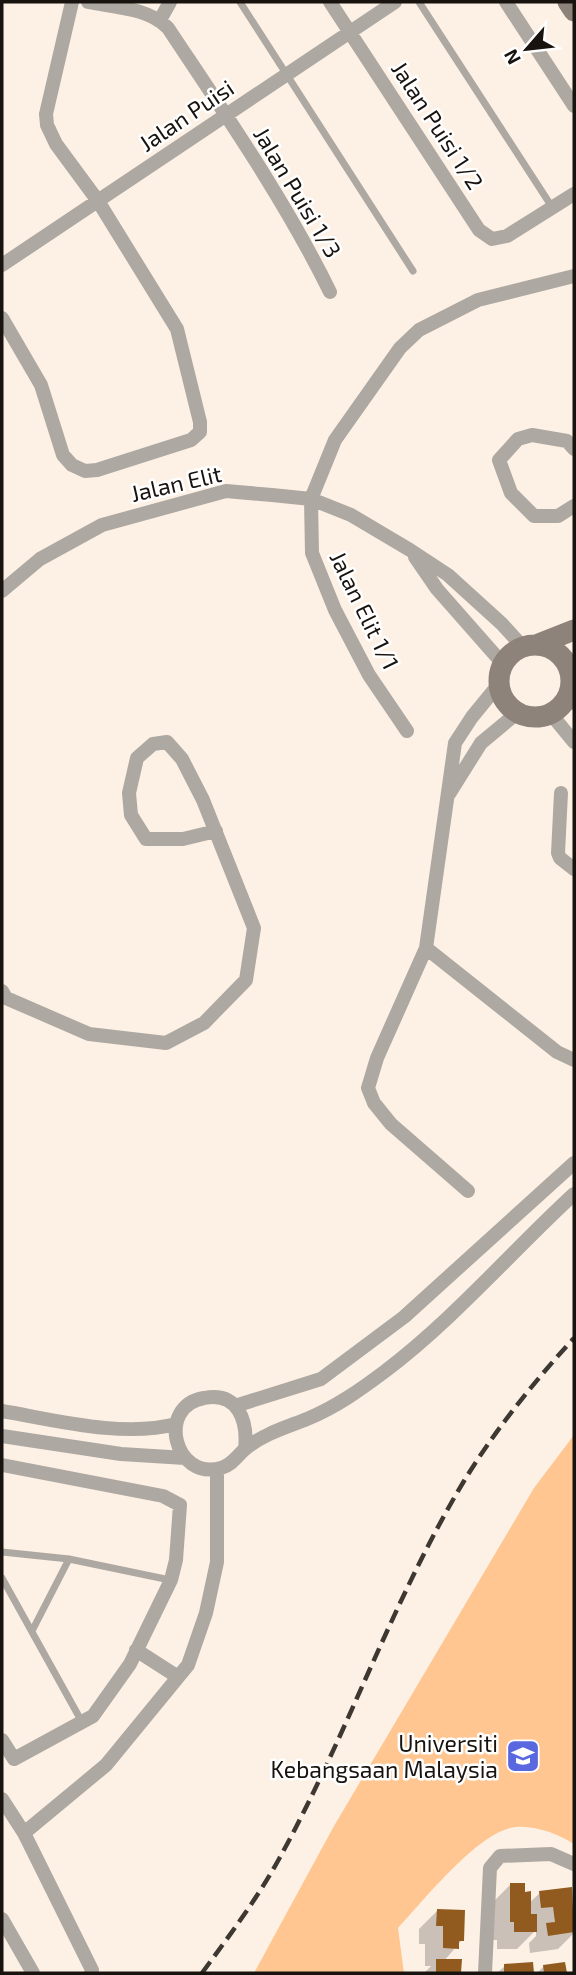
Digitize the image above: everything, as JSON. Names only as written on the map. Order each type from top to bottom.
[{"type":"street","points":[[2,318],[41,385],[63,455],[72,465],[85,471],[97,470],[191,440],[200,432],[200,422],[177,329],[98,201],[56,144],[47,125],[46,114],[72,2]]},
{"type":"street","points":[[88,2],[160,20],[170,2]]},
{"type":"street","name":"Jalan Puisi 1/2","points":[[330,2],[479,230],[492,239],[508,236],[552,208]]},
{"type":"street","name":"Jalan Puisi","points":[[2,265],[395,2]]},
{"type":"street","points":[[506,2],[574,106]]},
{"type":"street","points":[[568,2],[574,10]]},
{"type":"street","name":"Jalan Puisi 1/3","points":[[160,20],[226,115],[316,263],[330,292]]},
{"type":"street","points":[[552,208],[574,194]]},
{"type":"street","points":[[311,499],[335,440],[400,348],[419,330],[478,300],[574,276]]},
{"type":"street","points":[[574,449],[567,440],[532,435],[518,439],[499,460],[511,494],[534,516],[558,516],[574,506]]},
{"type":"street","name":"Jalan Elit","points":[[2,591],[40,559],[102,525],[226,491],[311,499],[351,515],[449,575],[529,646]]},
{"type":"street","name":"Jalan Elit 1/1","points":[[311,499],[312,553],[335,610],[369,675],[407,732]]},
{"type":"street","name":"Jalan Elit","points":[[410,550],[501,674]]},
{"type":"street","points":[[468,1191],[391,1124],[374,1103],[368,1088],[377,1058],[426,948],[454,743],[501,674],[512,653],[574,631]]},
{"type":"street","points":[[501,674],[504,700],[517,713],[534,718],[551,714],[564,703],[572,690],[567,664],[545,646],[529,646]]},
{"type":"street","points":[[447,798],[481,743],[517,713]]},
{"type":"street","points":[[551,714],[574,743]]},
{"type":"street","points":[[2,991],[6,998],[89,1034],[166,1043],[204,1023],[246,980],[254,928],[216,831],[182,759],[167,742],[153,744],[137,758],[129,793],[131,815],[146,839],[183,839],[216,831]]},
{"type":"street","points":[[561,793],[558,853],[560,858],[574,869]]},
{"type":"street","points":[[426,948],[557,1052],[574,1060]]},
{"type":"street","points":[[235,1406],[321,1379],[404,1317],[574,1163]]},
{"type":"street","points":[[245,1449],[247,1432],[244,1418],[235,1406],[222,1398],[200,1398],[189,1403],[181,1412],[176,1424],[177,1446],[185,1458],[197,1467],[217,1469],[233,1462],[245,1449],[268,1435],[330,1410],[418,1346],[486,1283],[536,1229],[574,1194]]},
{"type":"street","points":[[2,1411],[98,1426],[158,1429],[176,1424]]},
{"type":"street","points":[[2,1436],[121,1454],[185,1458]]},
{"type":"street","points":[[2,1465],[163,1496],[180,1505],[176,1560],[171,1580],[130,1664],[93,1716],[14,1759],[2,1740]]},
{"type":"street","points":[[23,1833],[106,1765],[188,1665],[206,1613],[216,1562],[217,1469]]},
{"type":"street","points":[[136,1650],[178,1677]]},
{"type":"street","points":[[2,1799],[23,1833],[92,1970],[91,1973]]},
{"type":"street","points":[[485,1973],[490,1868],[493,1862],[499,1856],[551,1854],[574,1864]]},
{"type":"street","points":[[2,1919],[33,1973]]},
{"type":"lane","points":[[240,2],[412,271]]},
{"type":"lane","points":[[419,2],[552,208]]},
{"type":"lane","points":[[2,1552],[69,1559],[171,1580]]},
{"type":"lane","points":[[32,1631],[69,1559]]},
{"type":"lane","points":[[2,1578],[82,1723]]},
{"type":"shaded area","points":[[574,1435],[574,1844],[551,1833],[515,1827],[493,1835],[479,1845],[449,1872],[398,1928],[404,1973],[254,1973],[334,1826],[534,1488]]},
{"type":"building","points":[[510,1883],[525,1883],[525,1892],[531,1891],[531,1914],[537,1914],[537,1932],[514,1932],[514,1922],[510,1922]]},
{"type":"building","points":[[572,1887],[574,1932],[548,1936],[546,1923],[555,1922],[553,1907],[541,1908],[539,1891]]},
{"type":"building","points":[[437,1909],[465,1910],[464,1941],[459,1941],[459,1949],[443,1948],[443,1926],[436,1926]]},
{"type":"building","points":[[436,1959],[462,1959],[461,1973],[436,1973]]},
{"type":"building","points":[[533,1962],[534,1973],[504,1973],[504,1964]]},
{"type":"building","points":[[565,1962],[567,1973],[544,1973],[543,1965]]},
{"type":"railway","points":[[202,1973],[252,1903],[279,1859],[304,1812],[414,1573],[464,1481],[516,1407],[574,1338]]},
{"type":"place","name":"Universiti Kebangsaan Malaysia","points":[[523,1756]]}]
